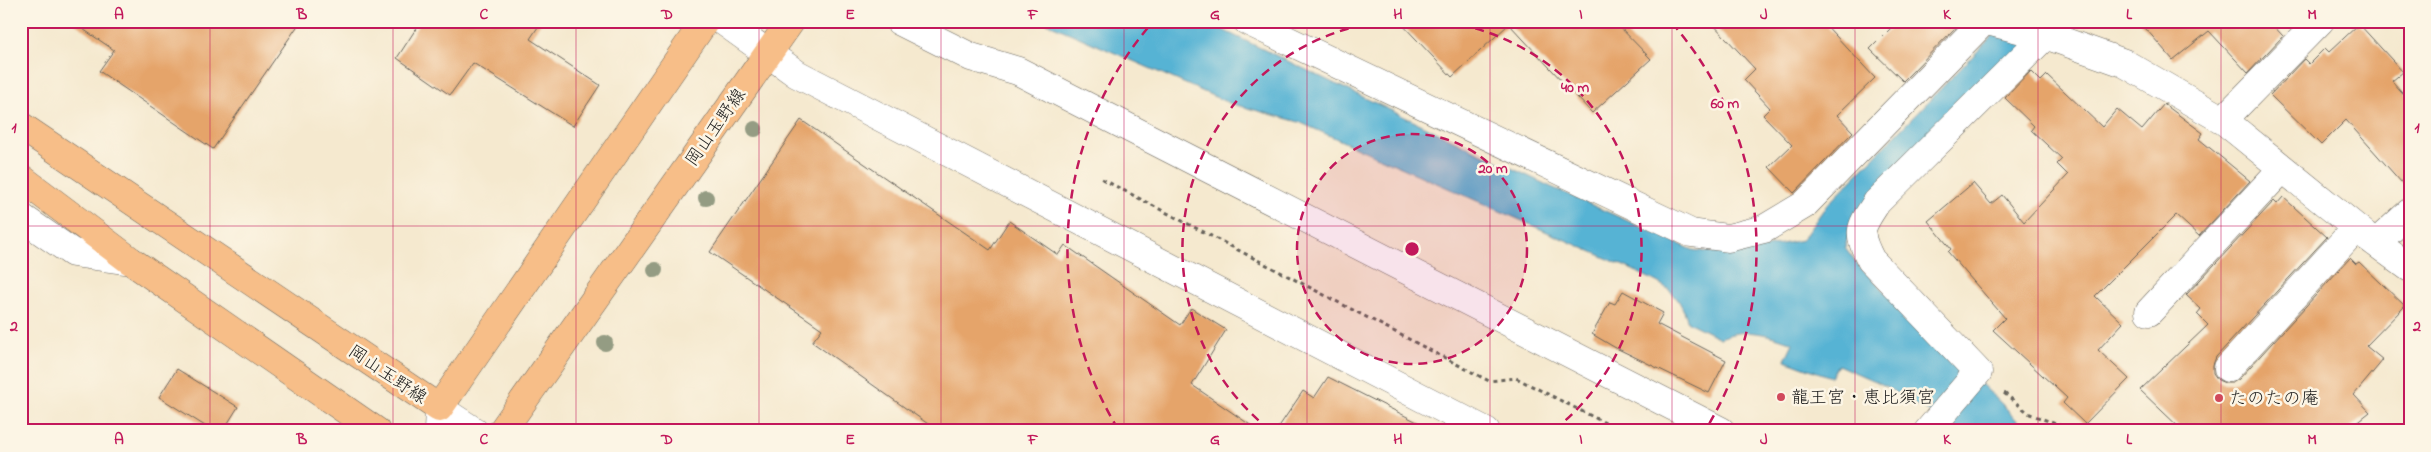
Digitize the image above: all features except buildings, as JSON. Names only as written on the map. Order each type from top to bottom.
[{"type":"main road","name":"岡山玉野線","points":[[21,126],[438,420],[706,21]]},
{"type":"main road","name":"岡山玉野線","points":[[502,431],[768,51],[791,21]]},
{"type":"main road","points":[[21,178],[131,261],[376,431]]},
{"type":"street","points":[[723,21],[798,74],[1486,431]]},
{"type":"street","points":[[899,21],[971,57],[1018,71],[1721,431]]},
{"type":"street","points":[[1247,21],[1691,233],[1728,238],[1764,229],[1804,205],[1991,23],[2046,30],[2124,63],[2222,120],[2410,268]]},
{"type":"street","points":[[2222,120],[2320,21]]},
{"type":"street","points":[[1931,427],[1977,373],[1871,260],[1861,241],[1862,224],[1878,202],[2046,30]]},
{"type":"street","points":[[2149,312],[2282,169]]},
{"type":"street","points":[[2228,368],[2366,235],[2410,212]]},
{"type":"street","points":[[21,217],[73,253],[131,261]]},
{"type":"street","points":[[438,420],[474,431]]},
{"type":"path","points":[[1102,179],[1489,381],[1516,378],[1621,431]]},
{"type":"path","points":[[1977,373],[2030,414],[2074,431]]},
{"type":"water","points":[[1042,21],[1204,21],[1549,186],[1693,250],[1721,252],[1748,250],[1802,240],[1826,206],[2007,21],[2052,21],[1853,221],[1845,247],[1859,266],[2007,409],[2019,423],[2031,431],[1958,431],[1947,421],[1915,405],[1886,386],[1838,365],[1831,377],[1785,360],[1793,343],[1748,332],[1720,338],[1688,322],[1679,302],[1668,289],[1633,270],[1299,122],[1229,103]]},
{"type":"place","name":"龍王宮・恵比須宮","points":[[1781,397]]},
{"type":"place","name":"たのたの庵","points":[[2219,398]]}]
